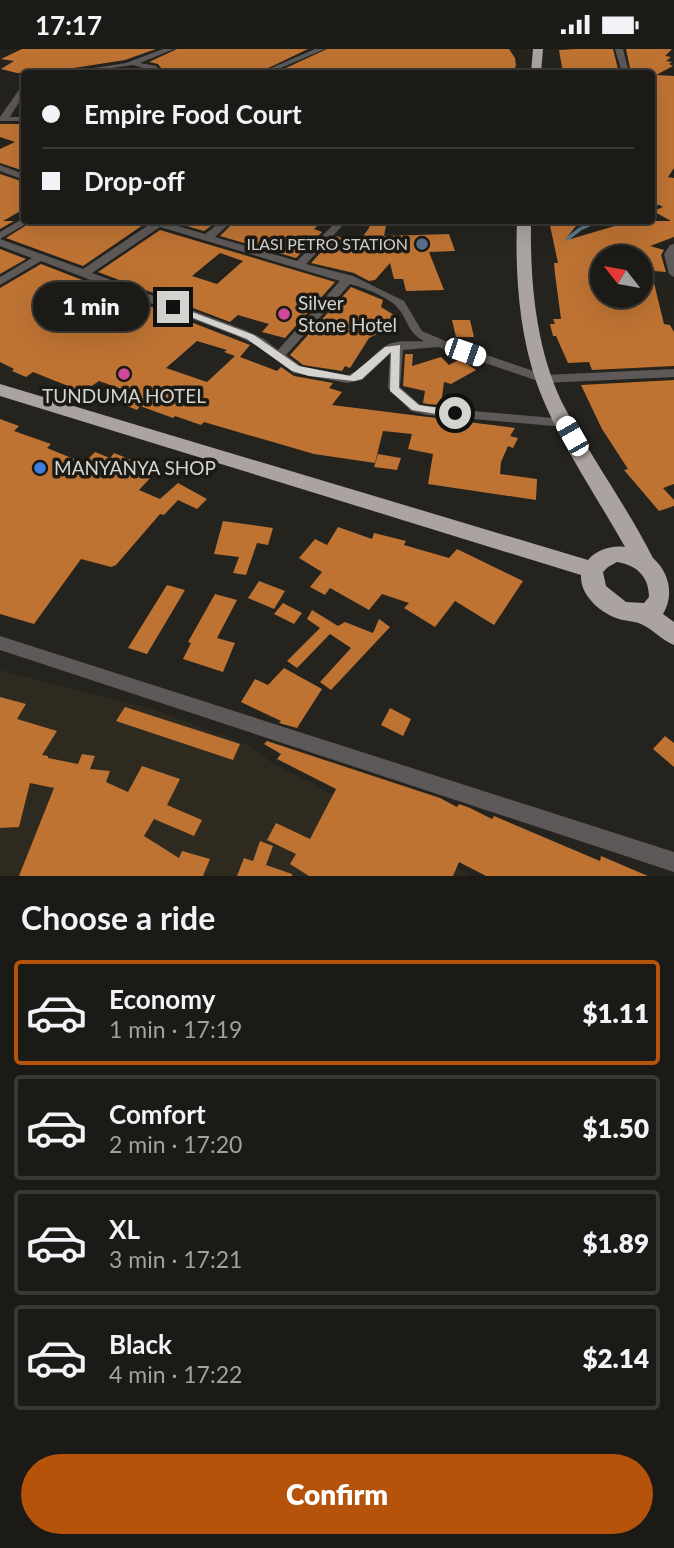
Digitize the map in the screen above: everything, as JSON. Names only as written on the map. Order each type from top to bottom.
[{"type":"highway","points":[[536,70],[538,49]]},
{"type":"highway","points":[[524,224],[523,263],[533,334],[544,379],[565,423],[642,558]]},
{"type":"highway","points":[[0,390],[593,570]]},
{"type":"highway","points":[[624,554],[642,558],[669,577],[666,602],[661,608],[645,614],[626,612],[608,604],[592,584],[593,570],[596,564],[608,556],[624,554]]},
{"type":"highway","points":[[645,614],[674,635]]},
{"type":"street","points":[[85,70],[133,63],[170,49]]},
{"type":"street","points":[[271,70],[321,49]]},
{"type":"street","points":[[619,49],[624,70]]},
{"type":"street","points":[[133,63],[156,70]]},
{"type":"street","points":[[3,119],[21,93]]},
{"type":"street","points":[[3,119],[21,119]]},
{"type":"street","points":[[0,168],[21,176]]},
{"type":"street","points":[[0,178],[11,172]]},
{"type":"street","points":[[0,236],[21,224]]},
{"type":"street","points":[[83,274],[151,224]]},
{"type":"street","points":[[161,224],[349,278],[393,298],[407,311],[416,331],[439,343],[544,379],[674,373]]},
{"type":"street","points":[[207,238],[223,224]]},
{"type":"street","points":[[300,264],[339,224]]},
{"type":"street","points":[[0,242],[241,333],[302,371],[350,379],[358,377],[388,349],[439,343]]},
{"type":"street","points":[[674,247],[668,254],[674,274]]},
{"type":"street","points":[[0,282],[40,257]]},
{"type":"street","points":[[279,356],[349,278]]},
{"type":"street","points":[[397,347],[394,389],[416,408],[565,423]]},
{"type":"street","points":[[0,643],[674,862]]},
{"type":"shaded area","points":[[0,670],[152,709],[246,744],[274,764],[307,780],[470,876],[0,876]]},
{"type":"building","points":[[22,49],[156,49],[125,60],[61,70],[21,70],[21,73],[1,69],[14,61],[1,59]]},
{"type":"building","points":[[177,49],[308,49],[264,70],[163,70],[158,64],[149,62]]},
{"type":"building","points":[[327,49],[509,49],[515,58],[516,66],[513,70],[282,70]]},
{"type":"building","points":[[613,49],[618,70],[562,70],[559,50]]},
{"type":"building","points":[[626,49],[672,49],[665,56],[671,57],[666,61],[672,62],[669,64],[673,66],[656,75],[674,76],[674,168],[668,177],[674,178],[674,237],[653,245],[590,245],[590,308],[653,308],[653,247],[664,250],[661,255],[666,272],[654,271],[654,283],[664,324],[670,325],[674,332],[674,366],[592,370],[589,362],[568,363],[556,336],[553,336],[550,324],[555,324],[553,319],[561,319],[554,263],[558,263],[550,224],[578,224],[564,241],[616,224],[655,224],[655,221],[671,221],[655,212],[663,207],[655,202],[655,70],[630,70]]},
{"type":"building","points":[[0,124],[21,124],[21,170],[0,163],[0,149],[15,142],[0,137]]},
{"type":"building","points":[[0,174],[21,181],[21,211],[3,221],[14,221],[0,229]]},
{"type":"building","points":[[28,224],[143,225],[83,266],[6,238]]},
{"type":"building","points":[[180,224],[214,224],[204,231]]},
{"type":"building","points":[[232,224],[312,224],[318,225],[314,229],[322,232],[296,258],[220,236]]},
{"type":"building","points":[[370,224],[386,224],[384,236],[449,234],[455,251],[429,252],[444,290],[406,291],[403,279],[394,279],[390,263],[375,280],[369,281],[354,273],[311,263],[336,236],[358,243]]},
{"type":"building","points":[[160,230],[335,282],[285,338],[262,332],[269,324],[238,315],[230,322],[98,272]],"holes":[[[220,253],[243,261],[217,284],[192,276]]]},
{"type":"building","points":[[0,249],[26,259],[0,274]]},
{"type":"building","points":[[41,264],[250,345],[240,357],[277,371],[281,367],[294,376],[333,383],[329,388],[342,392],[332,405],[515,428],[510,436],[518,438],[513,448],[508,446],[501,462],[500,474],[537,479],[536,500],[428,484],[433,454],[408,449],[412,434],[383,431],[375,463],[314,454],[204,422],[201,425],[175,416],[173,418],[140,406],[137,410],[119,403],[130,392],[99,381],[83,392],[33,372],[26,377],[0,362],[0,288]],"holes":[[[197,341],[227,350],[224,352],[235,356],[207,382],[166,368]]]},
{"type":"building","points":[[351,287],[383,300],[381,307],[399,318],[391,322],[395,325],[369,338],[350,368],[345,366],[342,371],[303,365],[290,355]]},
{"type":"building","points":[[452,320],[470,320],[474,337],[456,337]]},
{"type":"building","points":[[405,354],[413,354],[412,366],[441,357],[449,365],[460,359],[476,370],[451,384],[444,382],[441,405],[423,403],[425,391],[403,386]]},
{"type":"building","points":[[674,380],[674,484],[663,488],[674,500],[674,506],[659,511],[624,470],[628,469],[602,429],[581,385]]},
{"type":"building","points":[[0,419],[19,426],[14,431],[51,444],[47,448],[84,463],[95,452],[110,458],[114,453],[147,466],[143,470],[154,474],[139,490],[160,499],[178,483],[207,499],[197,509],[178,500],[164,515],[160,514],[116,565],[111,567],[81,559],[34,624],[0,614]]},
{"type":"building","points":[[378,454],[401,458],[397,470],[374,467]]},
{"type":"building","points":[[223,521],[273,528],[268,545],[257,543],[246,575],[233,573],[239,557],[214,554]]},
{"type":"building","points":[[338,527],[372,539],[374,533],[406,541],[404,545],[449,558],[457,549],[523,581],[494,625],[455,601],[435,627],[404,608],[409,603],[382,594],[369,610],[330,588],[325,595],[310,587],[322,572],[299,558],[315,539],[327,545]]},
{"type":"building","points":[[259,581],[285,591],[274,609],[248,598]]},
{"type":"building","points":[[167,585],[185,590],[147,654],[128,648]]},
{"type":"building","points":[[215,594],[237,600],[217,638],[235,643],[223,672],[183,659],[191,643],[188,642]]},
{"type":"building","points":[[283,603],[302,613],[294,624],[274,614]]},
{"type":"building","points":[[312,610],[338,626],[345,622],[373,633],[379,619],[390,627],[331,690],[320,682],[351,648],[330,634],[297,668],[287,661],[320,628],[307,619]]},
{"type":"building","points":[[284,668],[322,689],[297,728],[279,723],[281,721],[241,702],[255,679],[268,685]]},
{"type":"building","points":[[0,697],[26,704],[17,719],[57,731],[42,755],[48,758],[78,764],[82,754],[95,756],[90,769],[110,771],[106,782],[128,792],[142,766],[180,779],[167,805],[202,820],[194,836],[154,819],[144,836],[179,858],[182,851],[210,859],[203,876],[19,876],[54,788],[30,783],[19,827],[0,828]]},
{"type":"building","points":[[125,707],[240,744],[233,760],[116,721]]},
{"type":"building","points":[[390,708],[411,719],[403,736],[381,725]]},
{"type":"building","points":[[665,736],[674,743],[674,767],[653,749]]},
{"type":"building","points":[[267,741],[440,798],[457,807],[459,804],[492,819],[494,816],[600,861],[601,856],[648,876],[486,876],[459,862],[453,876],[309,876],[290,864],[296,854],[267,840],[276,823],[310,839],[336,789],[277,759],[281,754],[264,744]]},
{"type":"building","points":[[260,841],[273,846],[266,865],[292,876],[237,876],[244,858],[253,861]]},
{"type":"waterway","points":[[655,205],[662,201]]},
{"type":"waterway","points":[[566,240],[591,224]]},
{"type":"place","name":"ILASI PETRO STATION","points":[[422,244]]},
{"type":"place","name":"Silver Stone Hotel","points":[[284,314]]},
{"type":"place","name":"TUNDUMA HOTEL","points":[[124,374]]},
{"type":"place","name":"MANYANYA SHOP","points":[[40,468]]},
{"type":"route","points":[[173,307],[251,337],[296,368],[309,373],[347,379],[358,377],[388,349],[397,347],[394,389],[416,408],[455,413]]}]
